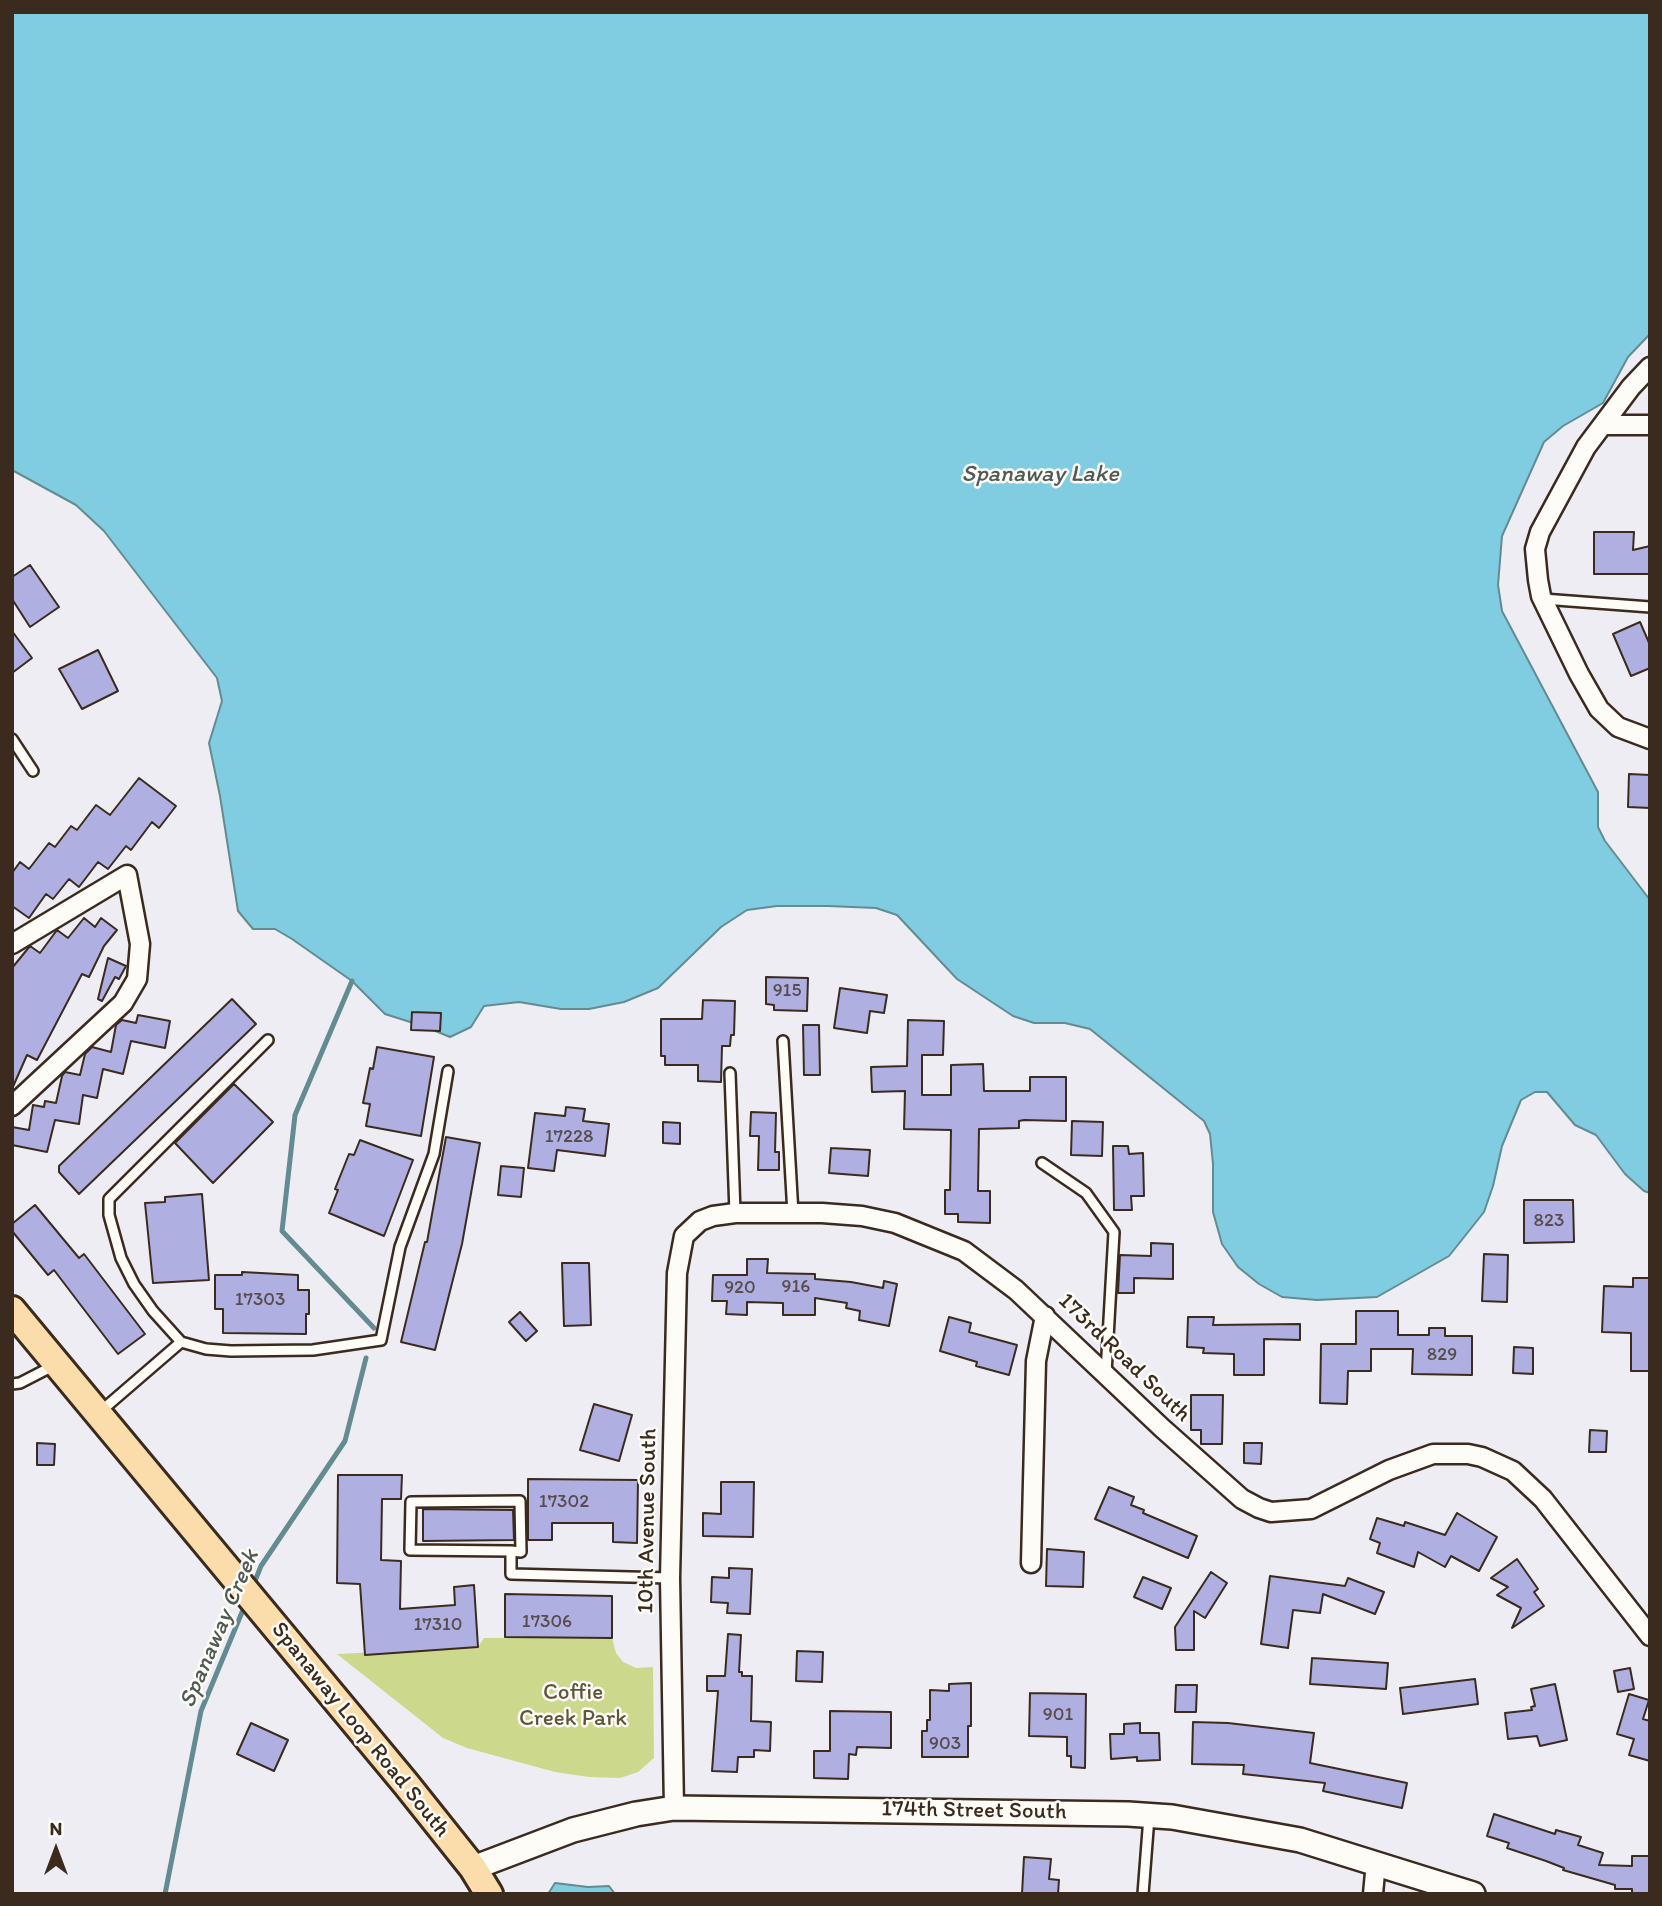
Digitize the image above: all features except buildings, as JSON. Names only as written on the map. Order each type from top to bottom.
[{"type":"main road","name":"Spanaway Loop Road South","points":[[12,1310],[99,1412],[473,1868],[489,1894]]},
{"type":"street","points":[[1650,368],[1631,387],[1586,447],[1540,532],[1535,549],[1543,599],[1599,709],[1618,727],[1650,739]]},
{"type":"street","points":[[1604,425],[1650,425]]},
{"type":"street","points":[[12,944],[127,875],[140,944],[137,979],[123,1003],[12,1106]]},
{"type":"street","name":"173rd Road South","points":[[684,1236],[700,1221],[734,1213],[862,1216],[895,1223],[964,1251],[1016,1290],[1161,1428],[1242,1499],[1271,1512],[1311,1509],[1389,1470],[1433,1454],[1468,1454],[1482,1457],[1513,1471],[1543,1499],[1650,1636]]},
{"type":"street","name":"10th Avenue South","points":[[674,1808],[670,1578],[677,1273],[684,1236]]},
{"type":"street","points":[[1031,1563],[1036,1361],[1045,1316]]},
{"type":"street","name":"174th Street South","points":[[473,1868],[573,1830],[636,1814],[674,1808],[1064,1812],[1149,1815],[1229,1826],[1288,1838],[1376,1862],[1473,1894]]},
{"type":"street","points":[[1373,1894],[1376,1862]]},
{"type":"lane","points":[[1543,599],[1650,607]]},
{"type":"lane","points":[[12,739],[33,771]]},
{"type":"lane","points":[[268,1040],[109,1199],[109,1214],[121,1258],[153,1311],[181,1342],[205,1349],[313,1350],[381,1340],[400,1247],[435,1154],[448,1072]]},
{"type":"lane","points":[[783,1041],[793,1214]]},
{"type":"lane","points":[[730,1073],[734,1213]]},
{"type":"lane","points":[[1041,1163],[1086,1193],[1114,1232],[1106,1375]]},
{"type":"lane","points":[[99,1412],[181,1342]]},
{"type":"lane","points":[[12,1384],[20,1383],[58,1364]]},
{"type":"lane","points":[[520,1501],[521,1552],[511,1551],[410,1550],[411,1502],[520,1501]]},
{"type":"lane","points":[[511,1551],[511,1574],[670,1578]]},
{"type":"lane","points":[[1143,1894],[1149,1815]]},
{"type":"green space","name":"Coffie Creek Park","points":[[484,1638],[612,1638],[616,1653],[623,1662],[636,1668],[653,1667],[654,1758],[638,1772],[620,1778],[589,1777],[555,1772],[467,1748],[443,1738],[337,1654],[478,1647]]},
{"type":"water","name":"Spanaway Lake","points":[[12,12],[1650,12],[1650,334],[1628,357],[1603,403],[1563,426],[1544,442],[1502,536],[1498,585],[1502,611],[1598,792],[1598,827],[1605,841],[1650,900],[1650,1193],[1625,1174],[1596,1135],[1575,1125],[1547,1092],[1535,1092],[1521,1100],[1502,1146],[1484,1212],[1449,1256],[1377,1297],[1317,1300],[1282,1297],[1259,1284],[1238,1267],[1222,1244],[1213,1212],[1213,1164],[1210,1134],[1204,1121],[1090,1029],[1065,1023],[1034,1023],[1013,1016],[957,979],[897,915],[876,908],[828,906],[777,906],[747,910],[721,927],[658,988],[624,1002],[589,1009],[561,1009],[519,1002],[484,1006],[471,1027],[450,1037],[385,1014],[352,981],[292,939],[275,929],[253,929],[238,911],[209,743],[222,701],[217,678],[104,531],[76,505],[12,470]]},
{"type":"water","points":[[555,1883],[588,1887],[609,1886],[615,1894],[548,1894]]},
{"type":"waterway","name":"Spanaway Creek","points":[[352,981],[295,1115],[282,1231],[374,1328]]},
{"type":"waterway","name":"Spanaway Creek","points":[[253,1586],[261,1566],[345,1441],[366,1358]]},
{"type":"waterway","name":"Spanaway Creek","points":[[165,1894],[201,1711],[245,1605]]}]
